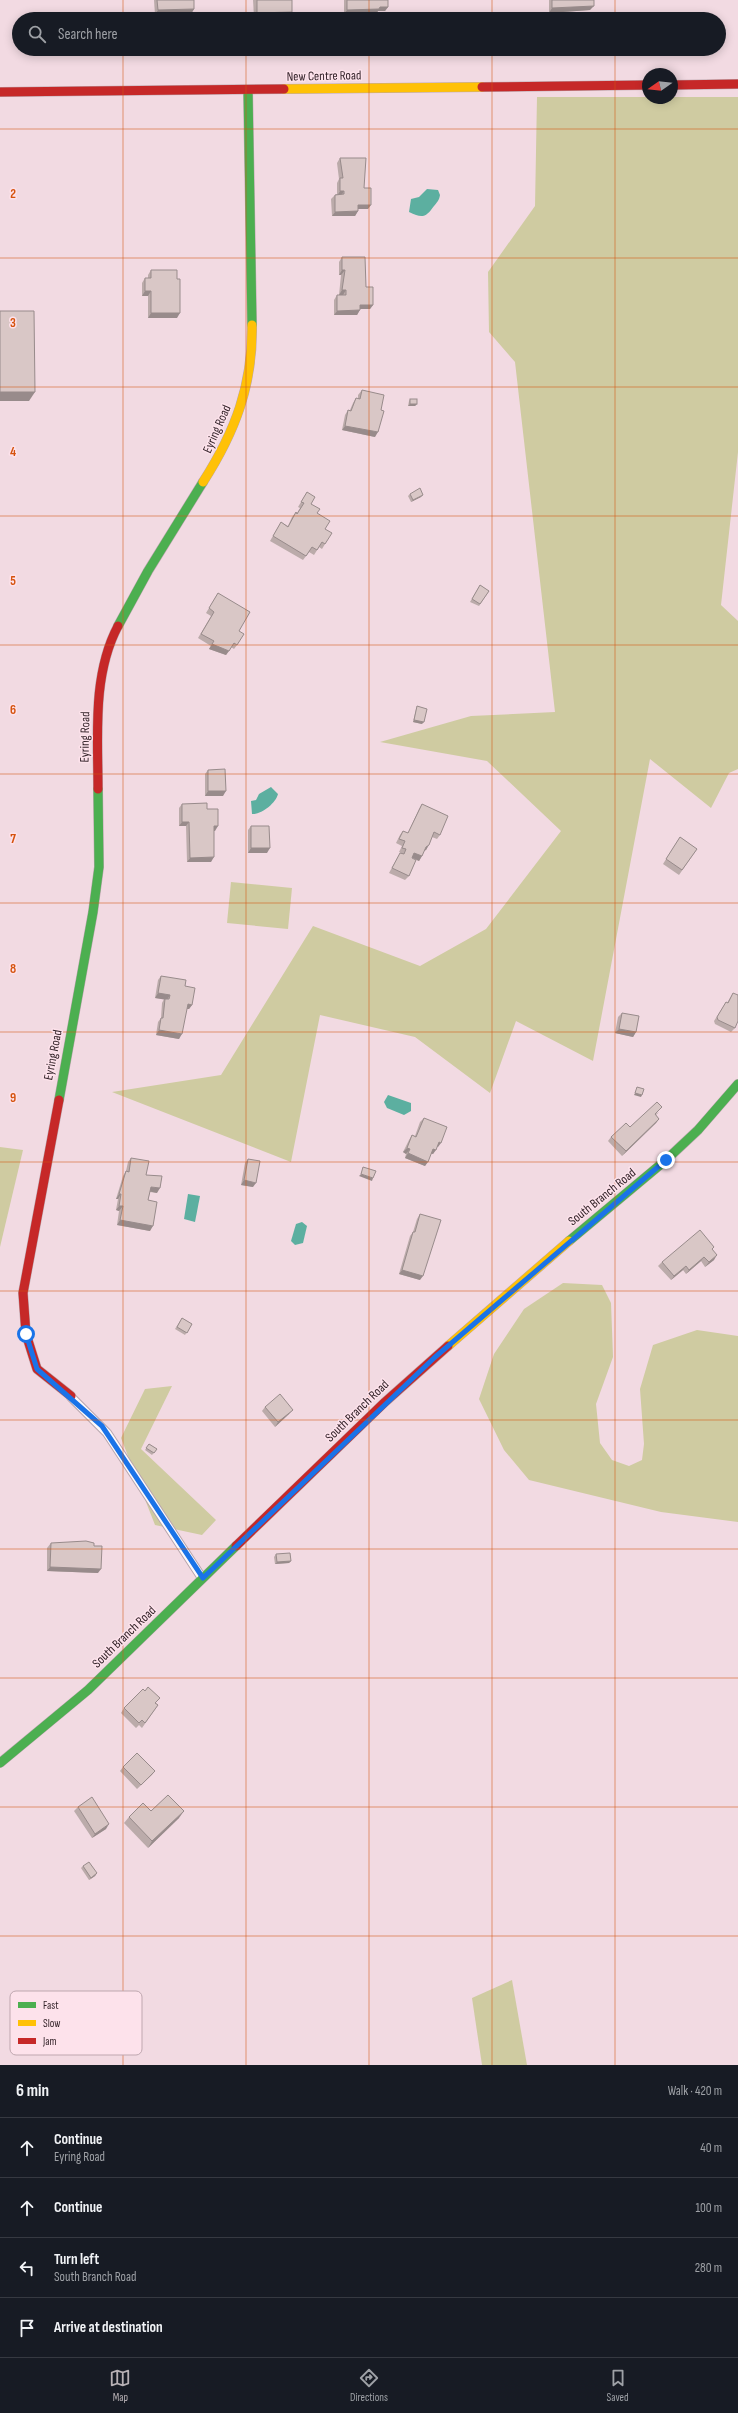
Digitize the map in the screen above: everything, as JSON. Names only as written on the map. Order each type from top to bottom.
[{"type":"street","points":[[678,85],[738,84]]},
{"type":"street","name":"New Centre Road","points":[[0,92],[642,85]]},
{"type":"street","name":"Eyring Road","points":[[71,1396],[37,1369],[26,1334],[23,1293],[99,867],[98,725],[101,675],[112,637],[126,611],[148,571],[222,452],[240,411],[248,381],[252,328],[248,90]]},
{"type":"street","name":"South Branch Road","points":[[0,1764],[88,1690],[434,1358],[666,1160],[698,1130],[738,1084]]},
{"type":"lane","points":[[71,1396],[107,1432],[203,1578]]},
{"type":"shaded area","points":[[537,97],[642,97],[642,104],[678,104],[678,97],[738,97],[738,452],[721,605],[738,621],[738,769],[729,773],[711,808],[650,759],[593,1061],[516,1021],[490,1093],[415,1037],[320,1015],[291,1162],[112,1092],[221,1075],[313,926],[420,966],[486,929],[561,831],[487,761],[380,742],[471,716],[555,712],[515,362],[489,332],[488,272],[535,206]]},
{"type":"shaded area","points":[[427,189],[438,190],[440,195],[438,201],[431,210],[424,216],[418,216],[409,212],[411,199],[419,197]]},
{"type":"shaded area","points":[[271,787],[278,794],[277,797],[271,805],[260,813],[252,814],[251,801],[256,800],[259,794]]},
{"type":"shaded area","points":[[231,882],[292,888],[288,929],[227,923]]},
{"type":"shaded area","points":[[388,1095],[411,1103],[411,1111],[404,1115],[387,1108],[384,1102]]},
{"type":"shaded area","points":[[0,1147],[23,1150],[0,1247]]},
{"type":"shaded area","points":[[188,1194],[200,1196],[195,1222],[184,1219]]},
{"type":"shaded area","points":[[302,1222],[307,1226],[303,1243],[295,1245],[291,1241],[296,1224]]},
{"type":"shaded area","points":[[563,1283],[602,1285],[611,1303],[613,1357],[596,1404],[600,1443],[612,1460],[629,1466],[642,1460],[644,1444],[640,1389],[653,1345],[697,1330],[738,1336],[738,1522],[661,1512],[529,1480],[504,1450],[479,1399],[494,1354],[524,1309]]},
{"type":"shaded area","points":[[172,1386],[141,1449],[216,1520],[202,1535],[155,1525],[121,1438],[145,1389]]},
{"type":"shaded area","points":[[512,1980],[527,2065],[482,2065],[472,1998]]},
{"type":"building","points":[[157,0],[194,0],[194,9],[158,10]]},
{"type":"building","points":[[257,0],[292,0],[292,12],[257,12]]},
{"type":"building","points":[[347,0],[388,0],[388,7],[380,7],[379,9],[347,10]]},
{"type":"building","points":[[552,0],[594,0],[594,6],[552,8]]},
{"type":"building","points":[[340,158],[366,158],[364,188],[371,188],[371,205],[358,205],[358,211],[335,212],[335,195],[344,194],[344,191],[340,191],[340,178],[343,178]]},
{"type":"building","points":[[342,257],[365,257],[366,287],[373,287],[373,305],[360,305],[360,310],[337,311],[337,295],[346,295],[346,290],[342,290],[345,270],[342,270]]},
{"type":"building","points":[[151,270],[177,270],[177,279],[180,279],[180,313],[151,313],[151,291],[145,291],[145,278],[151,278]]},
{"type":"building","points":[[0,311],[34,311],[35,392],[0,392]]},
{"type":"building","points":[[362,390],[384,395],[381,410],[384,411],[378,432],[345,426],[348,410],[351,411],[356,398],[360,399]]},
{"type":"building","points":[[410,399],[417,399],[417,404],[410,404]]},
{"type":"building","points":[[420,488],[423,495],[413,500],[410,494]]},
{"type":"building","points":[[307,492],[315,497],[311,504],[320,509],[317,513],[330,521],[325,529],[332,533],[325,544],[322,542],[317,550],[312,547],[306,556],[273,536],[281,522],[288,527],[296,512],[297,514],[304,503],[301,502]]},
{"type":"building","points":[[480,585],[489,591],[480,604],[472,599]]},
{"type":"building","points":[[218,593],[250,612],[239,631],[244,634],[237,645],[234,643],[229,651],[212,644],[214,641],[201,634],[214,612],[209,608]]},
{"type":"building","points":[[417,706],[427,709],[424,722],[414,720]]},
{"type":"building","points":[[225,769],[226,791],[208,791],[208,770]]},
{"type":"building","points":[[207,803],[207,809],[218,809],[218,826],[214,826],[214,857],[190,858],[189,822],[182,822],[182,804]]},
{"type":"building","points":[[422,804],[448,816],[440,835],[434,832],[429,845],[426,847],[422,856],[414,853],[412,858],[416,860],[409,876],[392,868],[400,853],[404,854],[406,849],[402,848],[405,841],[399,839],[403,831],[408,833]]},
{"type":"building","points":[[251,826],[269,826],[270,848],[251,848]]},
{"type":"building","points":[[680,837],[697,849],[682,870],[666,859]]},
{"type":"building","points":[[161,976],[186,980],[185,986],[195,988],[192,1005],[188,1004],[182,1034],[159,1030],[161,1018],[163,1018],[165,999],[169,999],[170,995],[158,993]]},
{"type":"building","points":[[733,993],[738,995],[738,1021],[735,1028],[718,1020],[717,1017],[726,1002],[728,1003]]},
{"type":"building","points":[[622,1013],[639,1016],[636,1032],[619,1029]]},
{"type":"building","points":[[637,1087],[644,1089],[642,1095],[635,1093]]},
{"type":"building","points":[[657,1102],[662,1107],[655,1114],[659,1119],[626,1151],[611,1137],[626,1123],[630,1127]]},
{"type":"building","points":[[424,1118],[447,1127],[441,1143],[439,1142],[436,1150],[433,1149],[428,1162],[408,1153],[410,1149],[407,1148],[412,1135],[416,1137]]},
{"type":"building","points":[[131,1158],[149,1161],[146,1175],[162,1176],[160,1188],[151,1187],[148,1200],[157,1202],[153,1226],[120,1220],[123,1206],[119,1206],[121,1194],[119,1194],[126,1171],[129,1172]]},
{"type":"building","points":[[248,1159],[260,1161],[256,1183],[244,1180]]},
{"type":"building","points":[[363,1167],[376,1171],[373,1178],[361,1174]]},
{"type":"building","points":[[420,1214],[441,1220],[423,1276],[402,1270]]},
{"type":"building","points":[[700,1230],[714,1247],[712,1249],[717,1255],[709,1262],[704,1257],[689,1270],[686,1266],[674,1276],[662,1262]]},
{"type":"building","points":[[182,1318],[192,1324],[187,1333],[177,1327]]},
{"type":"building","points":[[280,1394],[293,1410],[278,1422],[265,1407]]},
{"type":"building","points":[[149,1444],[157,1449],[154,1453],[146,1448]]},
{"type":"building","points":[[86,1541],[94,1543],[94,1546],[102,1546],[101,1569],[50,1567],[51,1543]]},
{"type":"building","points":[[290,1553],[291,1561],[277,1562],[276,1554]]},
{"type":"building","points":[[148,1687],[160,1698],[155,1703],[158,1705],[145,1723],[142,1720],[139,1723],[124,1708],[143,1689],[145,1691]]},
{"type":"building","points":[[137,1753],[155,1771],[141,1785],[123,1767]]},
{"type":"building","points":[[168,1795],[184,1811],[152,1841],[129,1817],[143,1803],[151,1811]]},
{"type":"building","points":[[92,1797],[109,1824],[95,1834],[78,1807]]},
{"type":"building","points":[[89,1862],[97,1873],[91,1878],[83,1866]]},
{"type":"traffic: fast","points":[[248,90],[252,325]]},
{"type":"traffic: fast","points":[[118,626],[148,571],[203,482]]},
{"type":"traffic: fast","points":[[59,1100],[93,912],[99,867],[98,789]]},
{"type":"traffic: fast","points":[[569,1241],[666,1160],[698,1130],[738,1084]]},
{"type":"traffic: fast","points":[[0,1763],[88,1690],[236,1546]]},
{"type":"traffic: slow","points":[[284,89],[482,87]]},
{"type":"traffic: slow","points":[[203,482],[224,445],[240,407],[249,368],[252,325]]},
{"type":"traffic: slow","points":[[448,1346],[569,1241]]},
{"type":"traffic: jam","points":[[678,85],[738,84]]},
{"type":"traffic: jam","points":[[482,87],[642,85]]},
{"type":"traffic: jam","points":[[0,92],[284,89]]},
{"type":"traffic: jam","points":[[98,789],[97,727],[100,685],[110,645],[118,626]]},
{"type":"traffic: jam","points":[[59,1100],[23,1293],[26,1334],[37,1369],[71,1396]]},
{"type":"traffic: jam","points":[[236,1546],[385,1402],[448,1346]]},
{"type":"route","points":[[26,1334],[37,1369],[71,1396],[107,1432],[191,1562],[203,1578],[385,1402],[558,1250],[666,1160]]}]
